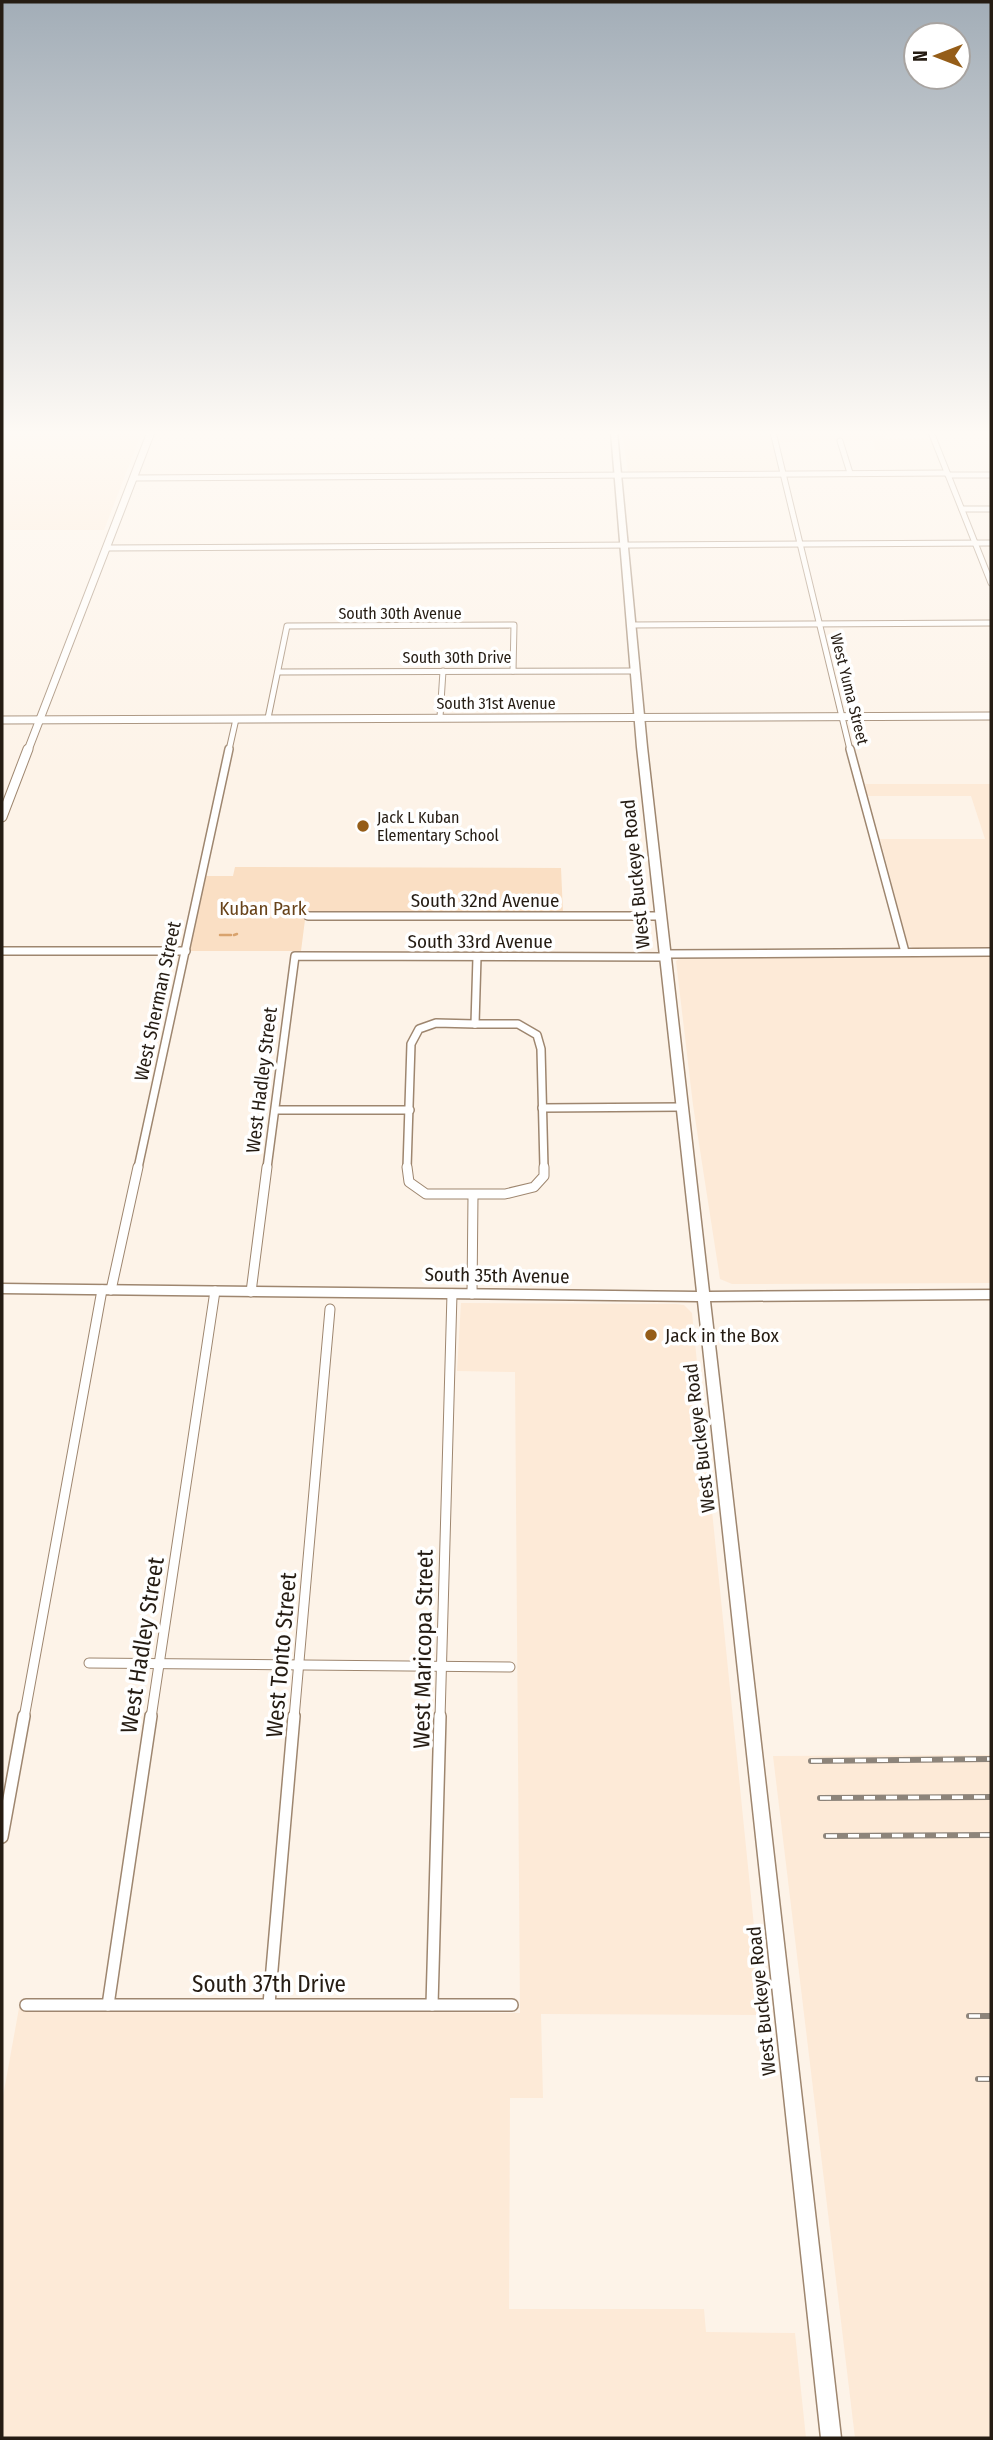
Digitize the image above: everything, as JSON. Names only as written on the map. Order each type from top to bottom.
[{"type":"main road","name":"West Buckeye Road","points":[[624,546],[639,717],[665,955],[831,2438]]},
{"type":"main road","name":"South 35th Avenue","points":[[2,1289],[704,1297],[991,1294]]},
{"type":"street","points":[[2,817],[107,548],[383,546]]},
{"type":"street","name":"West Yuma Street","points":[[800,546],[841,717],[905,952]]},
{"type":"street","points":[[976,546],[991,583]]},
{"type":"street","points":[[631,625],[991,623]]},
{"type":"street","name":"South 30th Avenue","points":[[278,671],[287,626],[514,625],[513,671]]},
{"type":"street","points":[[268,718],[278,671]]},
{"type":"street","name":"South 30th Drive","points":[[278,671],[635,671]]},
{"type":"street","points":[[440,717],[443,671]]},
{"type":"street","name":"South 31st Avenue","points":[[2,720],[991,716]]},
{"type":"street","name":"West Sherman Street","points":[[3,1829],[46,1583],[106,1290],[186,951],[236,719]]},
{"type":"street","name":"South 32nd Avenue","points":[[308,916],[661,916]]},
{"type":"street","points":[[2,951],[186,951]]},
{"type":"street","name":"South 33rd Avenue","points":[[295,956],[991,952]]},
{"type":"street","name":"West Hadley Street","points":[[251,1292],[295,956]]},
{"type":"street","points":[[475,1024],[477,957]]},
{"type":"street","points":[[436,1023],[475,1024],[518,1024],[537,1035],[541,1049],[544,1176],[534,1187],[505,1194],[426,1194],[409,1182],[406,1160],[411,1044],[419,1029],[436,1023]]},
{"type":"street","points":[[542,1108],[682,1107]]},
{"type":"street","points":[[276,1110],[410,1110]]},
{"type":"street","points":[[472,1196],[472,1294]]},
{"type":"street","name":"West Hadley Street","points":[[108,2005],[215,1291]]},
{"type":"street","name":"West Maricopa Street","points":[[432,2005],[452,1294]]},
{"type":"street","name":"West Tonto Street","points":[[269,2004],[330,1308]]},
{"type":"street","points":[[89,1663],[510,1667]]},
{"type":"street","name":"South 37th Drive","points":[[26,2006],[512,2005]]},
{"type":"shaded area","points":[[865,784],[991,784],[991,948],[915,949],[908,945],[880,839],[985,839],[971,796],[868,796]]},
{"type":"shaded area","points":[[681,957],[991,957],[991,1283],[732,1284],[720,1279],[693,1105],[676,961]]},
{"type":"shaded area","points":[[461,1303],[676,1304],[684,1305],[692,1313],[763,2015],[541,2014],[543,2098],[510,2098],[509,2309],[704,2309],[706,2332],[795,2333],[806,2438],[2,2438],[2,2102],[19,2008],[520,2013],[515,1372],[457,1371]]},
{"type":"shaded area","points":[[991,1755],[991,2438],[855,2438],[773,1756]]},
{"type":"green space","name":"Kuban Park","points":[[235,867],[561,868],[563,913],[306,912],[301,951],[190,951],[205,876],[233,876]]},
{"type":"waterway","points":[[220,935],[231,935]]},
{"type":"railway","points":[[811,1761],[991,1759]]},
{"type":"railway","points":[[820,1798],[991,1797]]},
{"type":"railway","points":[[826,1836],[991,1835]]},
{"type":"railway","points":[[969,2016],[991,2016]]},
{"type":"railway","points":[[978,2079],[991,2079]]},
{"type":"place","name":"Jack L Kuban Elementary School","points":[[363,826]]},
{"type":"place","name":"Jack in the Box","points":[[651,1335]]}]
